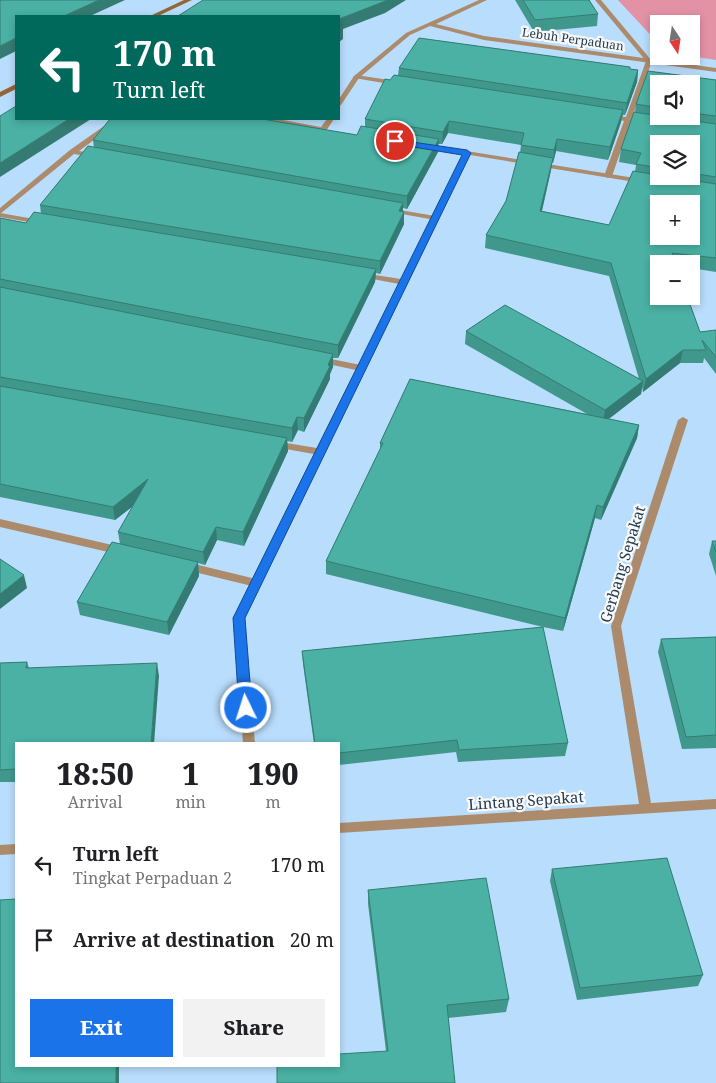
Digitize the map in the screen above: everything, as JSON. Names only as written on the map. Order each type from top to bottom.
[{"type":"street","points":[[156,15],[189,0]]},
{"type":"street","points":[[340,102],[356,77],[408,34],[484,0]]},
{"type":"street","points":[[598,0],[648,61],[608,176]]},
{"type":"street","name":"Lebuh Perpaduan","points":[[428,24],[484,38],[716,70]]},
{"type":"street","points":[[356,77],[404,85]]},
{"type":"street","points":[[0,95],[15,87]]},
{"type":"street","points":[[598,115],[647,122]]},
{"type":"street","points":[[0,214],[73,152],[117,120]]},
{"type":"street","points":[[274,120],[332,131]]},
{"type":"street","points":[[323,129],[329,120]]},
{"type":"street","points":[[419,145],[647,182]]},
{"type":"street","points":[[73,152],[102,157]]},
{"type":"street","points":[[249,742],[239,618],[467,153]]},
{"type":"street","points":[[386,209],[435,218]]},
{"type":"street","points":[[0,214],[49,224]]},
{"type":"street","points":[[354,274],[403,282]]},
{"type":"street","points":[[313,358],[362,368]]},
{"type":"street","name":"Gerbang Sepakat","points":[[646,809],[616,626],[683,420]]},
{"type":"street","points":[[262,442],[320,452]]},
{"type":"street","points":[[0,523],[133,554]]},
{"type":"street","points":[[180,565],[256,583]]},
{"type":"street","name":"Lintang Sepakat","points":[[340,828],[716,804]]},
{"type":"street","points":[[0,850],[15,849]]},
{"type":"shaded area","points":[[618,0],[716,0],[716,60],[700,58],[700,15],[650,15],[650,34]]},
{"type":"building","points":[[0,0],[99,0],[66,15],[15,15],[15,38],[0,46]]},
{"type":"building","points":[[203,0],[388,0],[340,19],[340,15],[180,15]]},
{"type":"building","points":[[523,0],[589,0],[598,14],[535,20]]},
{"type":"building","points":[[419,38],[630,67],[630,69],[638,70],[627,103],[399,68]]},
{"type":"building","points":[[648,71],[678,75],[650,75],[650,106],[636,104]]},
{"type":"building","points":[[394,75],[623,110],[610,147],[557,139],[554,150],[521,145],[524,133],[449,121],[443,132],[365,119],[385,79],[390,80]]},
{"type":"building","points":[[700,78],[716,80],[716,116],[700,114]]},
{"type":"building","points":[[15,107],[15,120],[67,120],[0,163],[0,116]]},
{"type":"building","points":[[634,112],[650,114],[650,125],[700,125],[700,122],[716,124],[716,177],[700,174],[700,135],[650,135],[650,166],[636,164],[641,153],[621,149]]},
{"type":"building","points":[[109,120],[268,120],[357,135],[361,126],[439,139],[407,196],[93,140]]},
{"type":"building","points":[[88,146],[403,203],[399,211],[404,212],[380,261],[40,205]]},
{"type":"building","points":[[519,152],[553,158],[540,211],[609,225],[633,171],[650,174],[650,185],[700,185],[700,181],[716,184],[716,258],[672,253],[673,255],[650,255],[650,305],[690,305],[700,332],[716,330],[716,357],[702,340],[706,350],[683,350],[646,379],[611,263],[486,235],[506,201]]},
{"type":"building","points":[[34,212],[376,269],[338,345],[0,279],[0,218],[26,223]]},
{"type":"building","points":[[0,287],[333,354],[328,365],[330,366],[304,418],[297,417],[292,428],[0,377]]},
{"type":"building","points":[[505,305],[643,381],[605,410],[466,331]]},
{"type":"building","points":[[410,379],[639,425],[603,507],[597,505],[565,618],[326,561],[383,443],[380,443]]},
{"type":"building","points":[[0,386],[287,438],[243,532],[216,527],[203,552],[118,532],[148,479],[113,507],[0,484]]},
{"type":"building","points":[[712,541],[716,541],[716,552]]},
{"type":"building","points":[[112,542],[198,562],[167,622],[77,602]]},
{"type":"building","points":[[0,559],[24,575],[0,594]]},
{"type":"building","points":[[543,627],[568,743],[459,750],[457,740],[340,753],[340,742],[315,742],[302,651]]},
{"type":"building","points":[[716,637],[716,735],[686,737],[661,639]]},
{"type":"building","points":[[27,662],[26,668],[157,663],[151,742],[15,742],[15,769],[0,770],[0,663]]},
{"type":"building","points":[[667,858],[703,975],[580,988],[552,869]]},
{"type":"building","points":[[486,878],[509,999],[447,1005],[455,1083],[277,1083],[277,1067],[340,1067],[340,1054],[388,1051],[368,890]]},
{"type":"building","points":[[15,899],[15,1067],[116,1067],[116,1083],[0,1083],[0,900]]},
{"type":"route","points":[[246,708],[239,618],[467,153],[395,141]]}]
